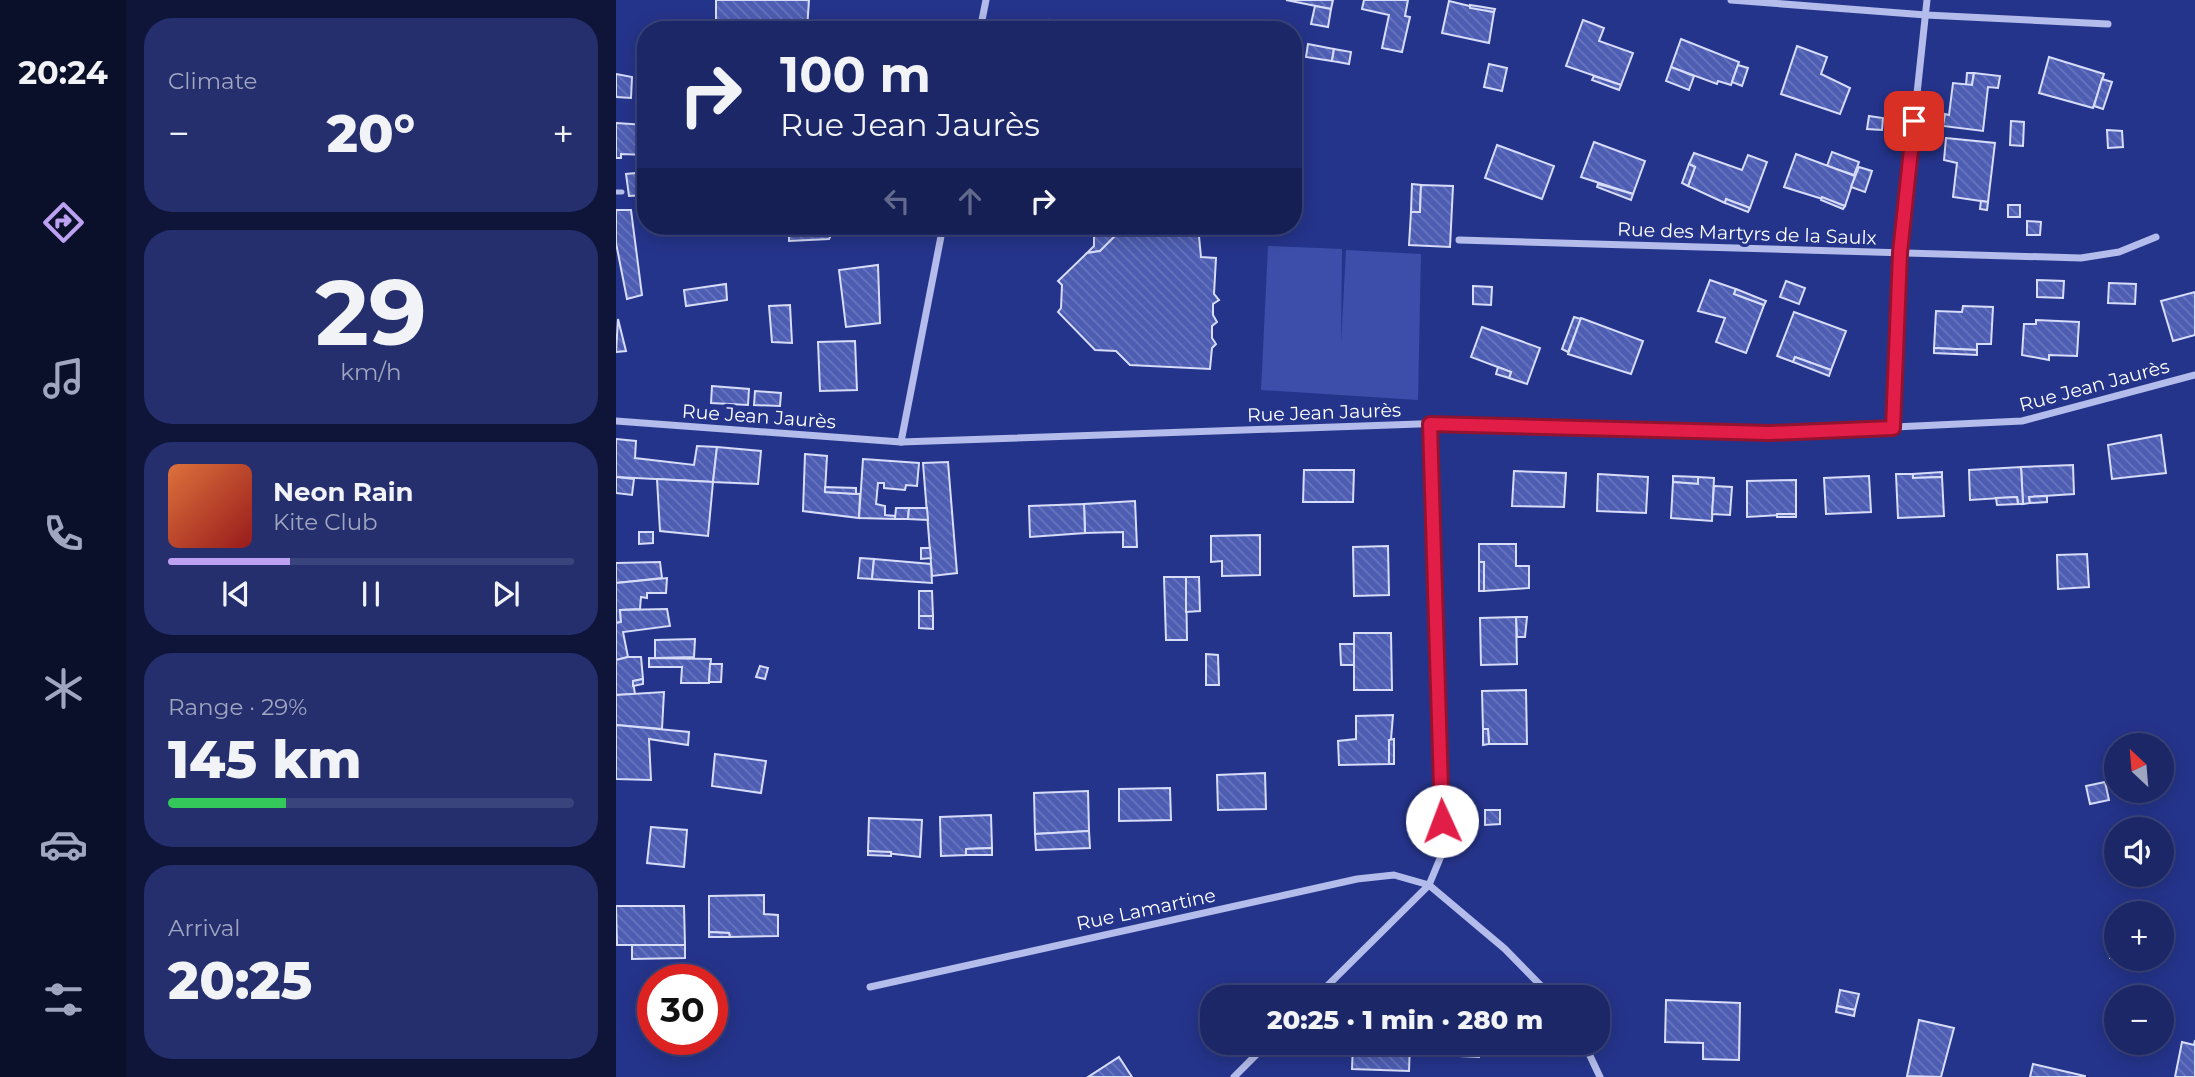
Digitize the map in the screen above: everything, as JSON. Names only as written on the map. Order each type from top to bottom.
[{"type":"street","points":[[982,21],[986,0]]},
{"type":"street","points":[[1731,0],[1926,15],[2108,23]]},
{"type":"street","points":[[1893,428],[1900,253],[1927,0]]},
{"type":"street","points":[[901,442],[941,235]]},
{"type":"street","name":"Rue des Martyrs de la Saulx","points":[[1459,240],[2081,258],[2119,253],[2155,237]]},
{"type":"street","name":"Rue Jean Jaurès","points":[[616,421],[901,442],[1430,424],[1769,433],[2022,421],[2195,375]]},
{"type":"street","points":[[1328,985],[1429,885],[1441,856],[1430,424]]},
{"type":"street","name":"Rue Lamartine","points":[[870,987],[1357,879],[1394,875],[1429,885]]},
{"type":"street","points":[[1429,885],[1505,949],[1540,985]]},
{"type":"street","points":[[1234,1077],[1256,1055]]},
{"type":"street","points":[[1590,1055],[1600,1077]]},
{"type":"shaded area","points":[[1268,246],[1342,249],[1341,344],[1346,250],[1421,254],[1418,400],[1261,390]]},
{"type":"building","points":[[716,0],[809,0],[808,21],[716,21]]},
{"type":"building","points":[[1286,0],[1333,0],[1331,9]]},
{"type":"building","points":[[1364,0],[1408,0],[1405,16],[1410,17],[1402,52],[1382,48],[1389,15],[1362,9]]},
{"type":"building","points":[[1449,1],[1494,12],[1489,43],[1442,33]]},
{"type":"building","points":[[1470,5],[1495,9],[1494,12],[1470,8]]},
{"type":"building","points":[[1315,6],[1331,9],[1328,27],[1311,24]]},
{"type":"building","points":[[1583,20],[1604,28],[1599,41],[1633,53],[1621,85],[1566,66]]},
{"type":"building","points":[[1681,39],[1739,62],[1731,85],[1718,81],[1717,84],[1671,67]]},
{"type":"building","points":[[1308,44],[1334,49],[1332,61],[1306,57]]},
{"type":"building","points":[[1797,46],[1827,57],[1821,74],[1850,88],[1840,114],[1781,94]]},
{"type":"building","points":[[1334,49],[1351,52],[1349,64],[1332,61]]},
{"type":"building","points":[[2049,57],[2104,74],[2093,108],[2039,93]]},
{"type":"building","points":[[1489,64],[1507,68],[1502,91],[1484,87]]},
{"type":"building","points":[[1738,65],[1748,68],[1742,86],[1732,82]]},
{"type":"building","points":[[1671,67],[1694,76],[1689,90],[1666,81]]},
{"type":"building","points":[[1967,73],[1974,73],[1972,85],[1966,85]]},
{"type":"building","points":[[1974,73],[2000,76],[1998,88],[1988,87],[1983,131],[1943,126],[1945,114],[1949,115],[1953,83],[1972,85]]},
{"type":"building","points":[[616,74],[632,77],[631,98],[616,97]]},
{"type":"building","points":[[1594,76],[1621,85],[1619,90],[1592,80]]},
{"type":"building","points":[[2102,79],[2112,82],[2103,109],[2094,106]]},
{"type":"building","points":[[1869,116],[1883,118],[1882,130],[1867,129]]},
{"type":"building","points":[[2011,121],[2024,122],[2023,146],[2010,145]]},
{"type":"building","points":[[616,123],[637,124],[637,155],[621,154],[621,158],[616,158]]},
{"type":"building","points":[[2107,130],[2122,131],[2123,147],[2108,148]]},
{"type":"building","points":[[1946,138],[1995,143],[1988,202],[1953,197],[1957,163],[1944,160]]},
{"type":"building","points":[[1594,142],[1645,161],[1633,194],[1581,177]]},
{"type":"building","points":[[1497,145],[1554,166],[1542,199],[1485,178]]},
{"type":"building","points":[[1832,152],[1859,162],[1854,175],[1827,166]]},
{"type":"building","points":[[1694,153],[1742,170],[1748,155],[1767,162],[1750,208],[1726,199],[1725,203],[1688,186],[1695,167],[1689,164]]},
{"type":"building","points":[[1796,154],[1855,176],[1845,206],[1784,187]]},
{"type":"building","points":[[1689,164],[1695,167],[1688,186],[1682,183]]},
{"type":"building","points":[[1859,167],[1872,171],[1865,192],[1851,187]]},
{"type":"building","points":[[637,173],[637,196],[629,196],[626,174]]},
{"type":"building","points":[[1412,184],[1421,185],[1420,212],[1411,212]]},
{"type":"building","points":[[1598,184],[1633,194],[1631,200],[1597,187]]},
{"type":"building","points":[[1421,185],[1453,186],[1450,247],[1409,245],[1411,212],[1420,212]]},
{"type":"building","points":[[1822,197],[1845,206],[1843,209],[1821,200]]},
{"type":"building","points":[[1726,199],[1750,208],[1748,212],[1725,203]]},
{"type":"building","points":[[1981,201],[1988,202],[1987,210],[1980,209]]},
{"type":"building","points":[[2008,205],[2020,205],[2020,217],[2008,217]]},
{"type":"building","points":[[616,210],[631,210],[642,295],[627,299],[616,243]]},
{"type":"building","points":[[2027,221],[2041,222],[2040,235],[2027,235]]},
{"type":"building","points":[[789,235],[831,235],[829,239],[789,241]]},
{"type":"building","points":[[1094,235],[1116,235],[1100,251],[1087,253],[1094,246]]},
{"type":"building","points":[[1116,235],[1199,235],[1201,257],[1216,258],[1214,294],[1219,300],[1213,304],[1213,315],[1217,322],[1212,326],[1212,338],[1216,344],[1212,348],[1210,369],[1130,365],[1116,351],[1095,350],[1058,312],[1061,308],[1062,285],[1058,281],[1087,253],[1100,251]]},
{"type":"building","points":[[878,265],[880,323],[846,327],[839,270]]},
{"type":"building","points":[[1710,280],[1736,289],[1734,294],[1764,305],[1746,353],[1716,342],[1725,318],[1698,311]]},
{"type":"building","points":[[2037,280],[2064,281],[2063,298],[2037,297]]},
{"type":"building","points":[[1786,281],[1805,288],[1799,304],[1780,297]]},
{"type":"building","points":[[2109,283],[2136,284],[2135,304],[2108,303]]},
{"type":"building","points":[[726,284],[727,300],[686,306],[684,290]]},
{"type":"building","points":[[1473,286],[1492,287],[1491,305],[1473,304]]},
{"type":"building","points":[[1736,289],[1766,301],[1764,305],[1734,294]]},
{"type":"building","points":[[2195,292],[2195,335],[2173,341],[2161,301]]},
{"type":"building","points":[[790,305],[792,343],[772,342],[769,306]]},
{"type":"building","points":[[1963,306],[1993,307],[1991,344],[1977,344],[1977,350],[1934,348],[1936,311],[1962,312]]},
{"type":"building","points":[[1794,312],[1846,331],[1831,370],[1795,357],[1793,362],[1777,356]]},
{"type":"building","points":[[1574,317],[1581,319],[1568,352],[1562,349]]},
{"type":"building","points":[[1581,318],[1643,341],[1631,374],[1568,354]]},
{"type":"building","points":[[618,319],[626,351],[616,352]]},
{"type":"building","points":[[2036,320],[2079,322],[2077,356],[2049,355],[2049,360],[2022,355],[2024,324],[2036,324]]},
{"type":"building","points":[[1482,327],[1540,348],[1527,384],[1509,378],[1511,372],[1471,357]]},
{"type":"building","points":[[855,341],[857,390],[820,391],[818,342]]},
{"type":"building","points":[[1934,348],[1977,350],[1977,355],[1934,353]]},
{"type":"building","points":[[1795,357],[1831,370],[1829,376],[1793,362]]},
{"type":"building","points":[[1498,367],[1511,372],[1509,378],[1496,374]]},
{"type":"building","points":[[712,386],[749,389],[748,405],[711,403]]},
{"type":"building","points":[[755,391],[781,393],[780,406],[754,405]]},
{"type":"building","points":[[2161,435],[2166,473],[2112,479],[2108,445]]},
{"type":"building","points":[[616,439],[636,441],[635,458],[694,465],[697,446],[717,447],[713,482],[616,477]]},
{"type":"building","points":[[717,447],[761,451],[758,484],[713,482]]},
{"type":"building","points":[[805,454],[827,456],[825,492],[860,494],[859,518],[803,511]]},
{"type":"building","points":[[863,459],[919,463],[917,486],[906,485],[905,490],[884,488],[884,483],[878,483],[876,504],[885,506],[885,515],[895,516],[895,519],[859,518]]},
{"type":"building","points":[[948,462],[957,573],[932,576],[923,463]]},
{"type":"building","points":[[2073,465],[2074,494],[2029,497],[2030,503],[2023,504],[2021,467]]},
{"type":"building","points":[[2021,467],[2023,504],[2018,504],[2017,497],[1970,500],[1969,470]]},
{"type":"building","points":[[1304,470],[1354,470],[1353,502],[1303,502]]},
{"type":"building","points":[[1514,471],[1566,473],[1564,507],[1512,506]]},
{"type":"building","points":[[1942,472],[1942,477],[1913,478],[1913,474]]},
{"type":"building","points":[[1598,474],[1648,477],[1646,513],[1597,511]]},
{"type":"building","points":[[1896,474],[1913,474],[1913,478],[1942,477],[1944,516],[1898,518]]},
{"type":"building","points":[[1673,476],[1698,477],[1698,484],[1673,482]]},
{"type":"building","points":[[1869,476],[1871,512],[1826,514],[1824,478]]},
{"type":"building","points":[[616,477],[634,479],[632,495],[616,493]]},
{"type":"building","points":[[1698,477],[1714,478],[1712,521],[1671,518],[1673,482],[1698,484]]},
{"type":"building","points":[[657,479],[713,482],[708,536],[660,531]]},
{"type":"building","points":[[1796,480],[1796,514],[1747,517],[1747,481]]},
{"type":"building","points":[[1714,486],[1732,487],[1730,515],[1712,514]]},
{"type":"building","points":[[825,487],[856,488],[856,494],[825,492]]},
{"type":"building","points":[[2047,496],[2047,502],[2030,503],[2029,497]]},
{"type":"building","points":[[2017,497],[2018,504],[1997,505],[1996,498]]},
{"type":"building","points":[[1135,501],[1137,547],[1123,547],[1123,532],[1085,533],[1084,504]]},
{"type":"building","points":[[1084,504],[1085,533],[1030,537],[1029,506]]},
{"type":"building","points":[[896,508],[909,508],[908,519],[895,519]]},
{"type":"building","points":[[909,508],[927,508],[928,520],[908,519]]},
{"type":"building","points":[[1777,514],[1796,514],[1796,517],[1777,517]]},
{"type":"building","points":[[639,532],[653,532],[653,543],[639,544]]},
{"type":"building","points":[[1260,535],[1260,575],[1222,576],[1222,561],[1211,562],[1211,536]]},
{"type":"building","points":[[1479,544],[1516,544],[1516,566],[1529,566],[1529,588],[1484,591],[1484,562],[1479,562]]},
{"type":"building","points":[[1388,546],[1389,595],[1354,596],[1353,547]]},
{"type":"building","points":[[921,548],[930,548],[931,558],[921,559]]},
{"type":"building","points":[[2087,554],[2089,587],[2058,589],[2057,555]]},
{"type":"building","points":[[860,558],[874,559],[872,579],[858,578]]},
{"type":"building","points":[[874,559],[931,564],[932,583],[872,579]]},
{"type":"building","points":[[660,562],[662,578],[616,583],[616,563]]},
{"type":"building","points":[[1479,562],[1484,562],[1484,591],[1479,591]]},
{"type":"building","points":[[1164,577],[1186,577],[1187,640],[1166,640]]},
{"type":"building","points":[[1186,577],[1199,577],[1200,611],[1186,612]]},
{"type":"building","points":[[667,578],[666,593],[647,593],[647,598],[641,597],[640,609],[620,610],[621,622],[616,623],[616,583]]},
{"type":"building","points":[[919,591],[932,591],[933,616],[919,616]]},
{"type":"building","points":[[667,609],[670,626],[623,632],[628,657],[616,660],[616,623],[621,622],[620,610]]},
{"type":"building","points":[[919,616],[933,616],[933,629],[919,628]]},
{"type":"building","points":[[1516,617],[1527,617],[1525,637],[1517,637]]},
{"type":"building","points":[[1516,617],[1517,664],[1481,665],[1480,618]]},
{"type":"building","points":[[1354,633],[1391,633],[1392,690],[1354,690]]},
{"type":"building","points":[[695,639],[694,657],[655,658],[655,640]]},
{"type":"building","points":[[1340,644],[1354,644],[1354,665],[1341,665]]},
{"type":"building","points":[[1206,654],[1218,655],[1219,685],[1206,685]]},
{"type":"building","points":[[641,657],[643,679],[633,681],[635,694],[616,695],[616,660]]},
{"type":"building","points":[[649,658],[711,659],[709,683],[681,683],[682,667],[649,667]]},
{"type":"building","points":[[710,664],[722,664],[721,682],[709,682]]},
{"type":"building","points":[[760,666],[768,668],[765,679],[756,677]]},
{"type":"building","points":[[643,679],[643,684],[633,686],[633,681]]},
{"type":"building","points":[[1526,690],[1527,744],[1489,744],[1488,729],[1483,729],[1482,691]]},
{"type":"building","points":[[664,692],[662,729],[616,725],[616,695]]},
{"type":"building","points":[[1393,715],[1389,764],[1339,765],[1338,741],[1356,739],[1356,716]]},
{"type":"building","points":[[616,725],[689,732],[688,745],[649,739],[651,780],[616,779]]},
{"type":"building","points":[[1483,729],[1488,729],[1489,744],[1483,745]]},
{"type":"building","points":[[1394,739],[1394,764],[1389,764],[1389,740]]},
{"type":"building","points":[[715,754],[766,761],[761,793],[712,786]]},
{"type":"building","points":[[1265,773],[1266,809],[1218,810],[1217,775]]},
{"type":"building","points":[[2104,782],[2104,801],[2090,804],[2086,786]]},
{"type":"building","points":[[1170,788],[1171,820],[1119,821],[1119,789]]},
{"type":"building","points":[[1088,791],[1089,831],[1035,834],[1034,793]]},
{"type":"building","points":[[1485,810],[1500,810],[1500,824],[1485,825]]},
{"type":"building","points":[[991,815],[992,848],[966,849],[966,855],[941,856],[940,817]]},
{"type":"building","points":[[869,818],[922,820],[920,857],[868,851]]},
{"type":"building","points":[[651,827],[687,830],[684,867],[647,863]]},
{"type":"building","points":[[1089,831],[1090,848],[1036,850],[1035,834]]},
{"type":"building","points":[[992,848],[992,855],[966,855],[966,849]]},
{"type":"building","points":[[868,851],[891,852],[891,856],[868,855]]},
{"type":"building","points":[[764,895],[764,914],[778,915],[778,936],[730,937],[729,933],[709,932],[709,896]]},
{"type":"building","points":[[616,906],[684,906],[685,945],[617,945]]},
{"type":"building","points":[[709,932],[729,933],[730,937],[709,937]]},
{"type":"building","points":[[632,945],[685,945],[685,958],[632,959]]},
{"type":"building","points":[[1840,990],[1859,994],[1855,1010],[1837,1006]]},
{"type":"building","points":[[1666,1000],[1740,1003],[1739,1060],[1703,1059],[1703,1043],[1665,1042]]},
{"type":"building","points":[[1837,1006],[1855,1010],[1854,1016],[1836,1012]]},
{"type":"building","points":[[1919,1020],[1954,1028],[1941,1077],[1907,1076]]},
{"type":"building","points":[[2195,1040],[2195,1077],[2175,1077],[2182,1042],[2194,1045]]},
{"type":"building","points":[[1353,1055],[1410,1055],[1409,1071],[1352,1069]]},
{"type":"building","points":[[1438,1055],[1479,1055],[1479,1057]]},
{"type":"building","points":[[1119,1057],[1132,1077],[1088,1077]]},
{"type":"building","points":[[2033,1064],[2085,1076],[2085,1077],[2030,1077]]},
{"type":"route","points":[[1442,821],[1430,424],[1769,433],[1893,428],[1900,253],[1914,121]]}]
